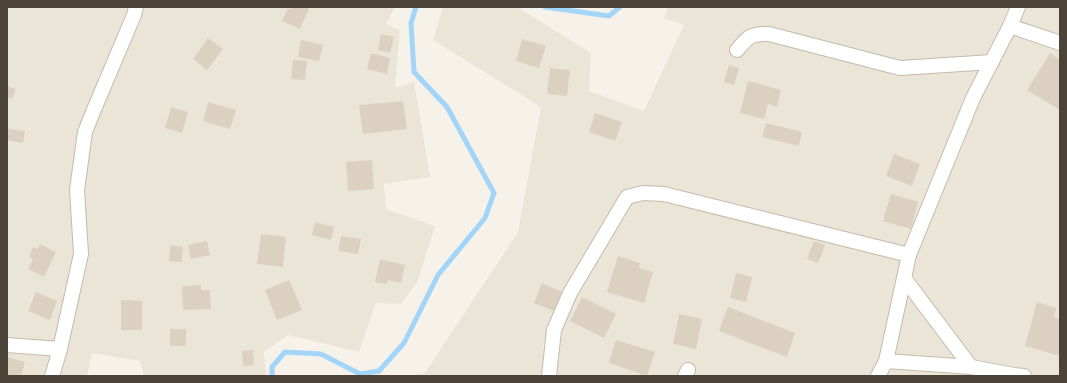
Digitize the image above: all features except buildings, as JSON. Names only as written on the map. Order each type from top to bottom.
[{"type":"street","points":[[52,376],[60,349],[81,254],[77,190],[85,132],[136,7]]},
{"type":"street","points":[[878,376],[886,361],[909,255],[973,98],[1010,26],[1018,7]]},
{"type":"street","points":[[1010,26],[1060,43]]},
{"type":"street","points":[[737,50],[749,37],[757,33],[769,34],[900,68],[992,62]]},
{"type":"street","points":[[549,376],[554,330],[570,293],[627,197],[643,193],[664,194],[909,255]]},
{"type":"street","points":[[904,278],[971,367]]},
{"type":"street","points":[[7,345],[60,349]]},
{"type":"street","points":[[886,361],[971,367],[1017,376]]},
{"type":"shaded area","points":[[7,7],[395,7],[386,24],[400,30],[395,88],[414,82],[430,177],[384,184],[386,209],[435,226],[418,281],[401,304],[376,303],[359,352],[288,335],[264,352],[266,376],[144,376],[140,361],[92,353],[87,376],[7,376]]},
{"type":"shaded area","points":[[443,7],[517,7],[591,53],[589,91],[644,111],[684,25],[664,18],[668,7],[1060,7],[1060,376],[410,376],[425,373],[518,232],[541,107],[433,40]]},
{"type":"waterway","points":[[272,376],[272,367],[285,352],[321,354],[360,374],[379,371],[404,343],[438,275],[485,218],[494,193],[447,107],[414,72],[411,23],[416,7]]},
{"type":"waterway","points":[[545,7],[609,16],[620,7]]}]
